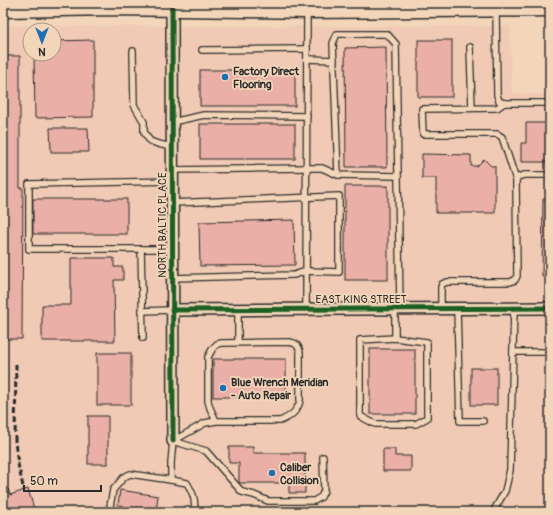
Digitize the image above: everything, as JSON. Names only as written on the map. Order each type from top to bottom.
[{"type":"main road","points":[[3,9],[172,6],[307,10],[550,8]]},
{"type":"street","name":"NORTH BALTIC PLACE","points":[[172,6],[173,442]]},
{"type":"street","name":"EAST KING STREET","points":[[172,310],[550,308]]},
{"type":"lane","points":[[496,8],[497,95],[499,102],[550,103]]},
{"type":"lane","points":[[306,310],[307,10]]},
{"type":"lane","points":[[338,175],[333,43],[337,34],[387,34],[396,44],[398,309],[395,338]]},
{"type":"lane","points":[[470,47],[472,108]]},
{"type":"lane","points":[[202,50],[307,50]]},
{"type":"lane","points":[[133,51],[134,105],[144,122],[144,132],[150,141],[172,146]]},
{"type":"lane","points":[[307,59],[334,60]]},
{"type":"lane","points":[[441,309],[441,287],[442,284],[447,282],[510,282],[515,280],[517,276],[516,180],[502,137],[497,134],[423,134],[422,109],[497,108],[504,103]]},
{"type":"lane","points":[[172,122],[204,115],[307,116]]},
{"type":"lane","points":[[172,170],[322,168],[338,175],[398,176]]},
{"type":"lane","points":[[516,180],[518,177],[524,175],[550,175]]},
{"type":"lane","points":[[172,182],[29,184],[29,249],[172,249]]},
{"type":"lane","points":[[172,204],[339,196],[339,272],[306,272],[294,275],[172,278]]},
{"type":"lane","points":[[141,249],[143,338]]},
{"type":"lane","points":[[493,512],[505,491],[510,470],[514,308]]},
{"type":"lane","points":[[457,309],[460,421],[483,421]]},
{"type":"lane","points":[[142,311],[172,310]]},
{"type":"lane","points":[[238,310],[238,342]]},
{"type":"lane","points":[[395,338],[427,342],[427,418],[416,424],[375,424],[360,416],[360,340],[395,338]]},
{"type":"lane","points":[[173,442],[205,423],[216,421],[280,421],[294,413],[299,406],[300,401],[300,353],[298,346],[295,343],[289,342],[238,342],[217,344],[208,357],[208,400],[216,421]]},
{"type":"lane","points":[[513,352],[550,352]]},
{"type":"lane","points":[[173,442],[206,451],[242,492],[268,501],[314,501],[321,497],[324,491],[323,457]]},
{"type":"lane","points":[[171,480],[173,442]]},
{"type":"lane","points":[[110,512],[113,490],[124,477],[130,474],[187,484],[193,493],[195,506],[194,512]]},
{"type":"shaded area","points":[[3,26],[22,26],[22,62],[62,62],[62,26],[510,26],[512,93],[550,94],[550,512],[3,512]]},
{"type":"building","points":[[93,40],[93,117],[35,118],[34,62],[62,62],[62,41]]},
{"type":"building","points":[[418,40],[452,40],[452,97],[418,97]]},
{"type":"building","points":[[386,47],[387,167],[346,167],[345,48]]},
{"type":"building","points":[[3,56],[20,56],[20,188],[23,188],[22,339],[3,339]]},
{"type":"building","points":[[200,70],[295,70],[295,106],[200,106]]},
{"type":"building","points":[[526,123],[550,123],[550,162],[521,162],[521,143],[526,143]]},
{"type":"building","points":[[200,124],[295,124],[295,159],[200,159]]},
{"type":"building","points":[[50,128],[88,128],[89,152],[51,152]]},
{"type":"building","points":[[422,154],[471,155],[471,166],[477,166],[484,159],[491,166],[495,166],[495,213],[436,213],[436,178],[422,178]]},
{"type":"building","points":[[345,186],[388,186],[388,280],[345,280]]},
{"type":"building","points":[[33,199],[127,199],[127,234],[33,234]]},
{"type":"building","points":[[543,199],[550,199],[550,277],[542,277]]},
{"type":"building","points":[[294,220],[295,265],[200,266],[199,222]]},
{"type":"building","points":[[71,258],[114,258],[114,267],[123,267],[123,280],[114,280],[115,341],[42,341],[42,305],[71,305]]},
{"type":"building","points":[[370,349],[415,349],[415,414],[370,414]]},
{"type":"building","points":[[97,353],[131,353],[131,405],[97,405]]},
{"type":"building","points":[[213,359],[286,359],[286,397],[213,397]]},
{"type":"building","points":[[471,368],[497,368],[497,405],[471,405]]},
{"type":"building","points":[[88,416],[108,416],[108,464],[88,464]]},
{"type":"building","name":"Caliber Collision","points":[[229,447],[253,447],[253,453],[305,453],[305,493],[289,493],[289,483],[239,483],[239,463],[229,463]]},
{"type":"building","points":[[383,449],[395,449],[395,456],[411,456],[411,471],[383,471]]},
{"type":"building","points":[[8,489],[10,495],[28,489],[35,512],[3,512],[3,491]]},
{"type":"building","points":[[120,490],[158,496],[156,511],[146,509],[146,512],[123,512],[124,506],[118,505]]},
{"type":"railway","points":[[16,364],[15,441],[24,491]]},
{"type":"cycle path","points":[[172,3],[173,441]]},
{"type":"cycle path","points":[[172,310],[550,308]]},
{"type":"place","name":"Factory Direct Flooring","points":[[225,77]]},
{"type":"place","name":"Blue Wrench Meridian - Auto Repair","points":[[223,388]]},
{"type":"place","name":"Caliber Collision","points":[[272,473]]}]
